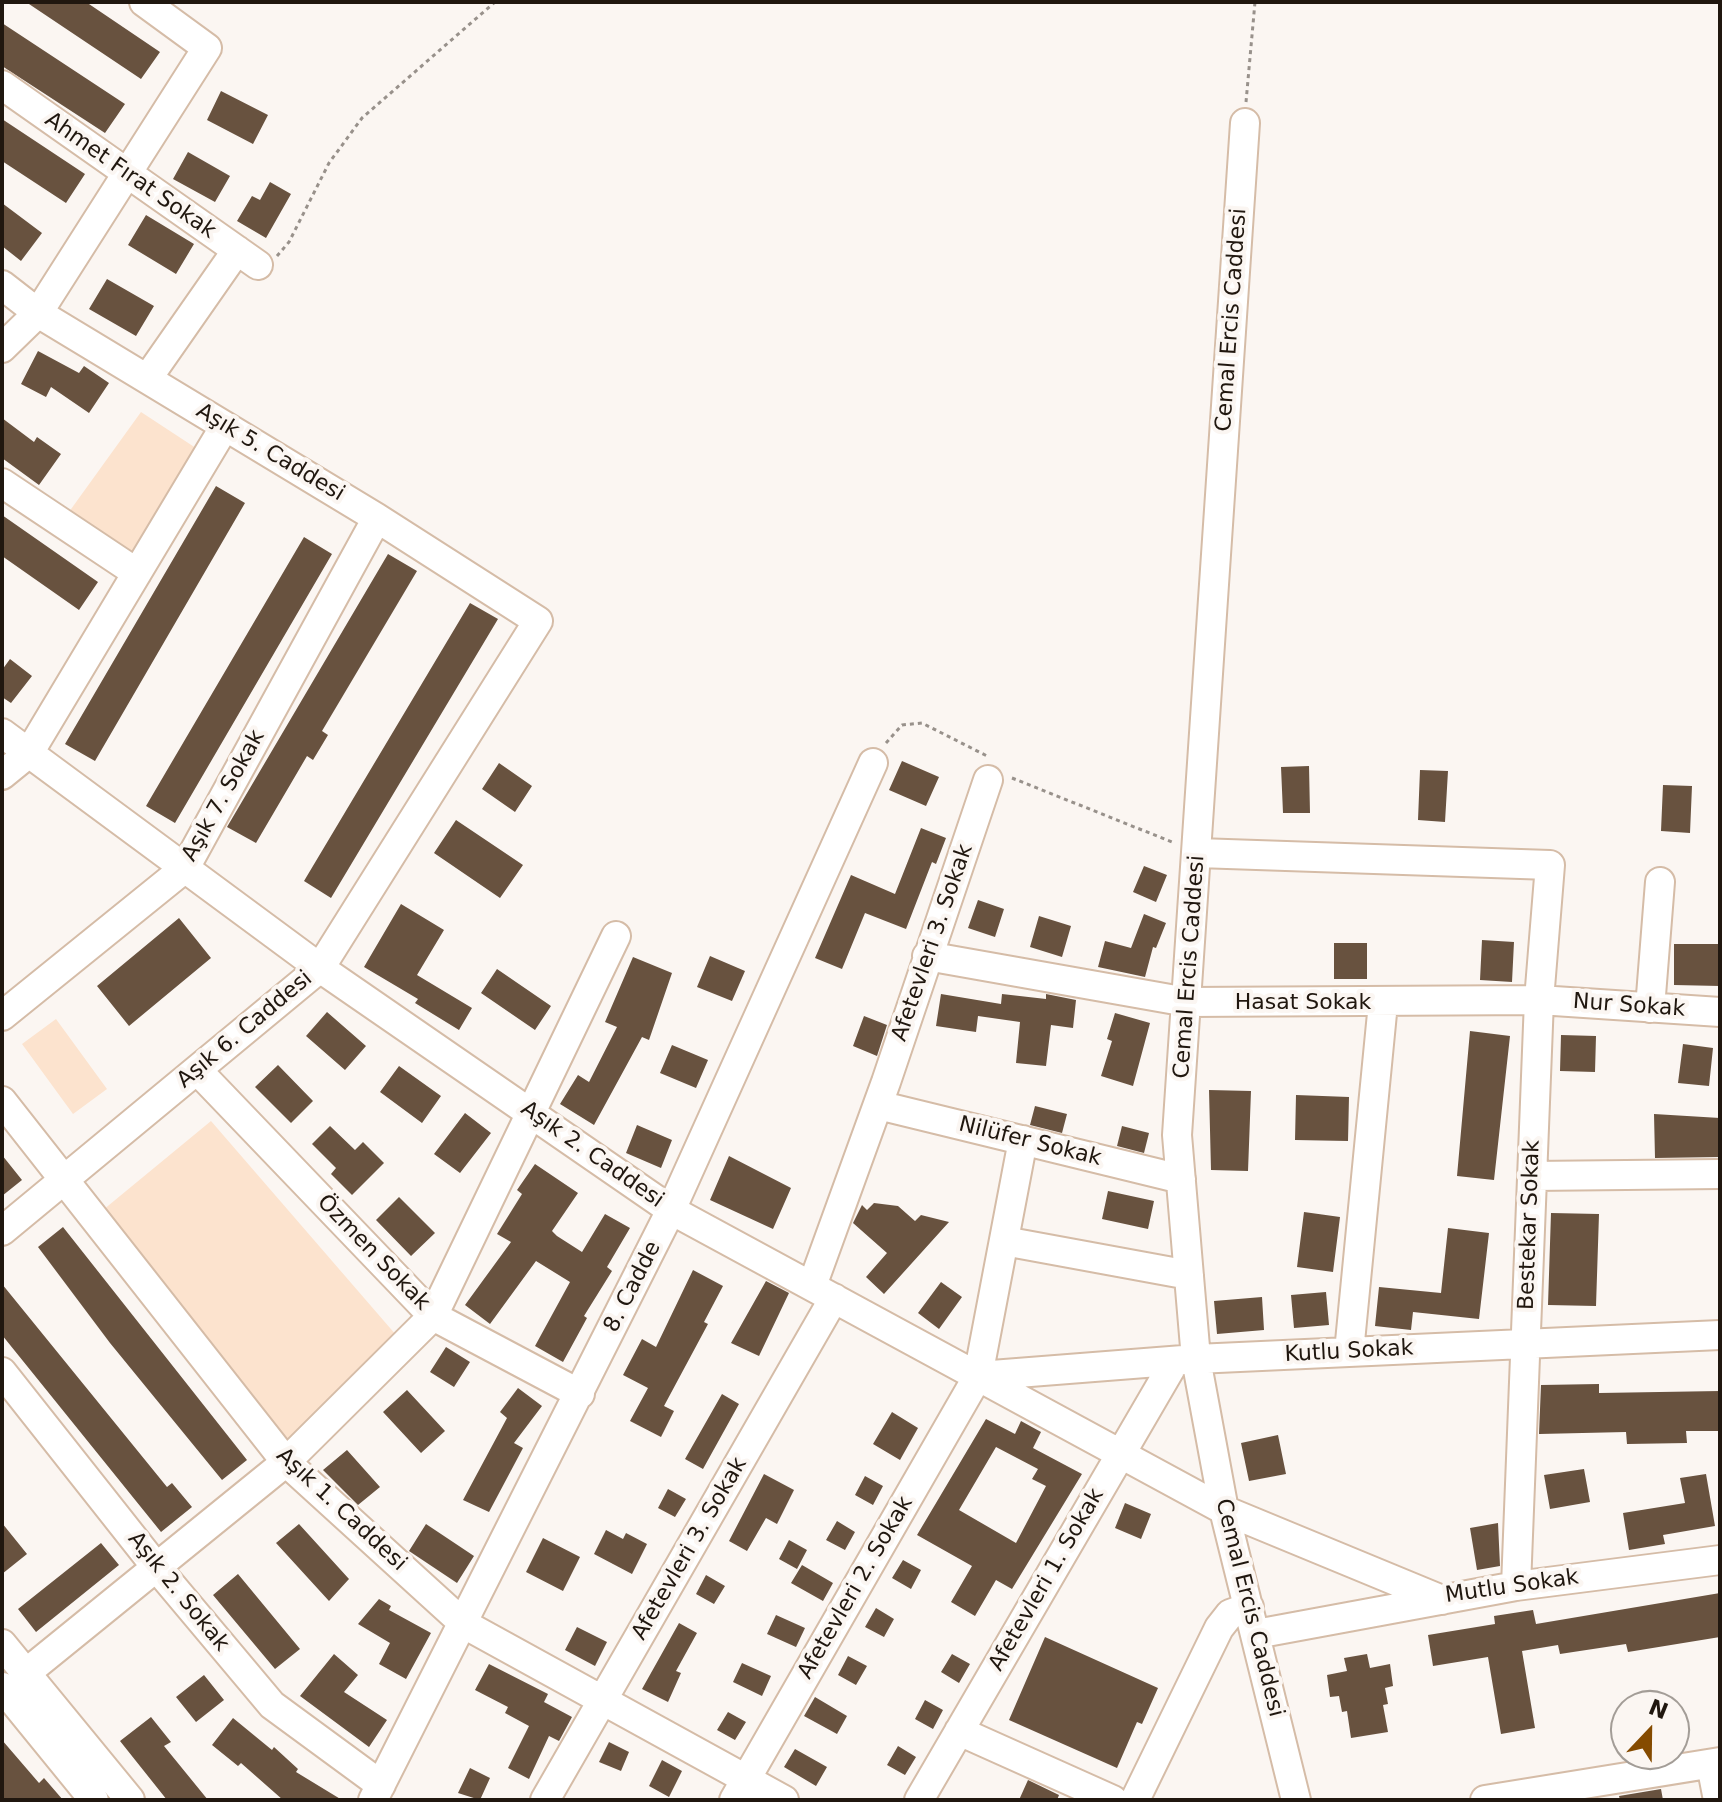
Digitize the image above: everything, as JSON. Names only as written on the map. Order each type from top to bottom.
[{"type":"street","points":[[2,348],[38,313],[207,48],[144,2]]},
{"type":"street","name":"Ahmet Fırat Sokak","points":[[2,85],[248,258]]},
{"type":"street","name":"Cemal Ercis Caddesi","points":[[1245,123],[1177,1135],[1189,1275],[1186,1360],[1296,1800]]},
{"type":"street","points":[[147,379],[248,258]]},
{"type":"street","name":"Aşık 5. Caddesi","points":[[2,285],[38,313],[377,518],[538,621]]},
{"type":"street","points":[[2,775],[29,753],[225,426]]},
{"type":"street","points":[[2,483],[137,573]]},
{"type":"street","name":"Aşık 7. Sokak","points":[[2,1016],[185,868],[377,518]]},
{"type":"street","name":"Aşık 6. Caddesi","points":[[2,1231],[320,968],[538,621]]},
{"type":"street","name":"Aşık 2. Caddesi","points":[[2,733],[320,968],[671,1210],[1224,1510]]},
{"type":"street","name":"8. Cadde","points":[[377,1792],[671,1210],[873,763]]},
{"type":"street","name":"Afetevleri 3. Sokak","points":[[545,1800],[603,1700],[823,1292],[878,1105],[927,956],[997,772]]},
{"type":"street","name":"Bestekar Sokak","points":[[1198,853],[1550,865],[1539,1000],[1516,1586]]},
{"type":"street","points":[[1650,1008],[1660,882]]},
{"type":"street","points":[[14,1680],[286,1462],[433,1316],[616,936]]},
{"type":"street","name":"Hasat Sokak","points":[[927,956],[1187,1002],[1539,1000]]},
{"type":"street","name":"Nur Sokak","points":[[1539,1000],[1720,1012]]},
{"type":"street","points":[[1349,1352],[1383,1003]]},
{"type":"street","name":"Özmen Sokak","points":[[197,1070],[433,1316],[580,1394]]},
{"type":"street","name":"Aşık 1. Caddesi","points":[[2,1101],[286,1462],[464,1624],[603,1700],[740,1790],[784,1800]]},
{"type":"street","name":"Nilüfer Sokak","points":[[878,1105],[1181,1179]]},
{"type":"street","name":"Afetevleri 2. Sokak","points":[[740,1790],[978,1376],[1023,1140]]},
{"type":"street","points":[[1532,1176],[1720,1174]]},
{"type":"street","points":[[1004,1241],[1189,1275]]},
{"type":"street","name":"Kutlu Sokak","points":[[978,1376],[1186,1360],[1720,1335]]},
{"type":"street","name":"Afetevleri 1. Sokak","points":[[919,1800],[1121,1454],[1186,1360]]},
{"type":"street","name":"Aşık 2. Sokak","points":[[2,1372],[157,1568],[272,1705],[377,1792]]},
{"type":"street","name":"Mutlu Sokak","points":[[1224,1510],[1442,1600],[1516,1586],[1720,1560]]},
{"type":"street","points":[[1135,1800],[1219,1628],[1230,1614],[1252,1620],[1442,1600]]},
{"type":"street","points":[[2,1644],[14,1680],[94,1800]]},
{"type":"street","points":[[14,1680],[130,1800]]},
{"type":"street","points":[[959,1731],[1113,1800]]},
{"type":"street","points":[[1499,1799],[1604,1790],[1715,1763],[1718,1800]]},
{"type":"path","points":[[248,258],[276,256],[289,242],[329,163],[362,118],[495,2]]},
{"type":"path","points":[[1245,123],[1255,2]]},
{"type":"path","points":[[873,763],[896,729],[916,722],[929,725],[997,772],[1198,853]]},
{"type":"shaded area","points":[[141,412],[205,454],[138,577],[61,523]]},
{"type":"shaded area","points":[[56,1019],[107,1089],[73,1114],[22,1044]]},
{"type":"shaded area","points":[[211,1121],[403,1343],[297,1464],[103,1210]]},
{"type":"building","points":[[26,2],[86,2],[160,52],[141,79]]},
{"type":"building","points":[[2,23],[125,104],[105,133],[2,66]]},
{"type":"building","points":[[221,91],[268,115],[253,144],[207,120]]},
{"type":"building","points":[[2,119],[85,174],[66,203],[2,161]]},
{"type":"building","points":[[188,152],[230,176],[215,202],[173,179]]},
{"type":"building","points":[[270,182],[291,194],[266,238],[237,221],[252,196],[260,200]]},
{"type":"building","points":[[2,203],[42,233],[21,261],[2,246]]},
{"type":"building","points":[[146,215],[194,244],[176,274],[128,245]]},
{"type":"building","points":[[107,279],[154,306],[136,336],[89,309]]},
{"type":"building","points":[[38,351],[79,373],[84,366],[109,383],[89,413],[51,387],[46,397],[21,384]]},
{"type":"building","points":[[2,418],[34,442],[37,437],[61,454],[39,485],[2,458]]},
{"type":"building","points":[[216,486],[245,503],[95,761],[65,744]]},
{"type":"building","points":[[2,515],[98,582],[79,610],[2,556]]},
{"type":"building","points":[[304,537],[332,554],[175,823],[146,806]]},
{"type":"building","points":[[388,554],[417,571],[322,731],[328,735],[313,760],[307,756],[256,843],[227,827]]},
{"type":"building","points":[[470,603],[498,619],[331,898],[304,881]]},
{"type":"building","points":[[10,659],[32,676],[11,703],[2,697],[2,670]]},
{"type":"building","points":[[902,761],[939,777],[926,806],[889,790]]},
{"type":"building","points":[[499,763],[532,786],[515,812],[482,789]]},
{"type":"building","points":[[1309,766],[1310,813],[1283,813],[1281,767]]},
{"type":"building","points":[[1420,770],[1448,771],[1445,822],[1418,820]]},
{"type":"building","points":[[1663,785],[1692,786],[1690,833],[1661,831]]},
{"type":"building","points":[[456,820],[523,865],[500,898],[434,853]]},
{"type":"building","points":[[921,828],[946,838],[936,864],[932,862],[906,929],[865,913],[842,969],[815,958],[851,875],[895,894]]},
{"type":"building","points":[[1144,866],[1167,875],[1156,902],[1133,892]]},
{"type":"building","points":[[978,900],[1004,909],[995,937],[968,928]]},
{"type":"building","points":[[401,904],[444,930],[417,975],[472,1008],[459,1030],[415,1003],[418,999],[364,967]]},
{"type":"building","points":[[1144,914],[1166,923],[1156,948],[1153,947],[1145,977],[1098,967],[1105,941],[1131,948]]},
{"type":"building","points":[[1039,916],[1071,926],[1062,957],[1030,947]]},
{"type":"building","points":[[179,918],[211,958],[129,1026],[97,986]]},
{"type":"building","points":[[1482,940],[1514,942],[1512,982],[1480,980]]},
{"type":"building","points":[[1334,943],[1367,943],[1367,979],[1334,979]]},
{"type":"building","points":[[1674,944],[1720,944],[1720,986],[1674,985]]},
{"type":"building","points":[[710,956],[745,971],[732,1001],[697,987]]},
{"type":"building","points":[[633,957],[672,973],[649,1040],[642,1037],[594,1125],[560,1104],[578,1075],[589,1082],[617,1027],[605,1022]]},
{"type":"building","points":[[497,969],[551,1006],[535,1030],[481,993]]},
{"type":"building","points":[[941,994],[1001,1004],[1002,994],[1046,999],[1046,994],[1076,1000],[1073,1028],[1051,1025],[1046,1066],[1016,1063],[1020,1022],[978,1016],[976,1032],[936,1026]]},
{"type":"building","points":[[327,1012],[366,1046],[345,1070],[306,1036]]},
{"type":"building","points":[[1115,1013],[1150,1023],[1133,1086],[1101,1076],[1112,1041],[1107,1039]]},
{"type":"building","points":[[864,1016],[887,1025],[877,1056],[853,1046]]},
{"type":"building","points":[[1470,1031],[1510,1036],[1494,1180],[1457,1176]]},
{"type":"building","points":[[1561,1035],[1596,1036],[1595,1072],[1560,1071]]},
{"type":"building","points":[[1683,1044],[1713,1048],[1709,1086],[1678,1083]]},
{"type":"building","points":[[672,1045],[708,1060],[696,1088],[660,1073]]},
{"type":"building","points":[[278,1065],[313,1101],[291,1123],[255,1087]]},
{"type":"building","points":[[399,1066],[441,1096],[422,1123],[380,1092]]},
{"type":"building","points":[[1209,1090],[1251,1091],[1248,1171],[1211,1170]]},
{"type":"building","points":[[1296,1095],[1349,1097],[1348,1141],[1295,1140]]},
{"type":"building","points":[[1035,1106],[1067,1114],[1062,1133],[1030,1125]]},
{"type":"building","points":[[465,1113],[491,1133],[460,1173],[434,1154]]},
{"type":"building","points":[[1654,1114],[1720,1118],[1720,1157],[1655,1158]]},
{"type":"building","points":[[637,1125],[672,1140],[661,1168],[626,1153]]},
{"type":"building","points":[[330,1126],[355,1150],[363,1142],[384,1163],[352,1195],[331,1174],[336,1168],[312,1144]]},
{"type":"building","points":[[1122,1126],[1149,1133],[1144,1153],[1117,1146]]},
{"type":"building","points":[[2,1155],[22,1180],[2,1196]]},
{"type":"building","points":[[729,1156],[791,1188],[773,1229],[710,1200]]},
{"type":"building","points":[[535,1164],[578,1193],[552,1231],[557,1236],[582,1252],[605,1214],[630,1228],[607,1267],[612,1271],[584,1316],[587,1318],[563,1362],[535,1346],[570,1282],[536,1261],[490,1324],[465,1305],[511,1242],[497,1234],[522,1194],[517,1190]]},
{"type":"building","points":[[1108,1191],[1154,1201],[1148,1229],[1102,1219]]},
{"type":"building","points":[[399,1197],[435,1233],[411,1256],[376,1220]]},
{"type":"building","points":[[874,1203],[898,1206],[915,1221],[921,1215],[949,1222],[884,1294],[866,1277],[887,1253],[853,1223],[862,1205],[867,1210]]},
{"type":"building","points":[[1304,1212],[1340,1217],[1333,1272],[1297,1267]]},
{"type":"building","points":[[1551,1213],[1599,1214],[1596,1306],[1548,1305]]},
{"type":"building","points":[[63,1227],[247,1460],[222,1480],[110,1343],[38,1247]]},
{"type":"building","points":[[1448,1228],[1489,1233],[1479,1319],[1413,1312],[1411,1330],[1375,1326],[1379,1287],[1441,1293]]},
{"type":"building","points":[[693,1270],[723,1286],[704,1322],[708,1324],[664,1406],[674,1411],[661,1437],[630,1421],[648,1388],[623,1375],[642,1339],[656,1347]]},
{"type":"building","points":[[766,1281],[789,1293],[759,1356],[731,1343]]},
{"type":"building","points":[[941,1282],[962,1297],[939,1329],[918,1313]]},
{"type":"building","points":[[2,1284],[167,1487],[172,1483],[192,1507],[161,1532],[2,1335]]},
{"type":"building","points":[[1326,1292],[1329,1325],[1294,1328],[1291,1295]]},
{"type":"building","points":[[1262,1297],[1264,1330],[1217,1334],[1214,1301]]},
{"type":"building","points":[[446,1347],[470,1362],[454,1387],[430,1372]]},
{"type":"building","points":[[1599,1384],[1599,1393],[1720,1391],[1720,1431],[1686,1431],[1687,1443],[1627,1444],[1626,1432],[1539,1434],[1541,1385]]},
{"type":"building","points":[[518,1388],[542,1406],[514,1443],[523,1448],[489,1512],[463,1500],[507,1418],[500,1412]]},
{"type":"building","points":[[407,1390],[445,1431],[421,1453],[383,1412]]},
{"type":"building","points":[[722,1394],[739,1404],[703,1469],[685,1459]]},
{"type":"building","points":[[892,1412],[918,1428],[900,1460],[873,1444]]},
{"type":"building","points":[[986,1419],[1015,1434],[1021,1421],[1041,1432],[1033,1448],[1082,1474],[1012,1589],[996,1580],[975,1616],[951,1602],[972,1566],[917,1535]],"holes":[[[996,1447],[1038,1469],[1032,1479],[1046,1486],[1016,1543],[959,1510]]]},
{"type":"building","points":[[1278,1435],[1286,1474],[1249,1481],[1241,1443]]},
{"type":"building","points":[[347,1450],[380,1487],[358,1505],[323,1470]]},
{"type":"building","points":[[1584,1469],[1590,1502],[1550,1509],[1544,1475]]},
{"type":"building","points":[[764,1474],[794,1490],[777,1524],[766,1518],[747,1551],[729,1541]]},
{"type":"building","points":[[1706,1474],[1715,1526],[1663,1535],[1665,1544],[1629,1550],[1623,1513],[1685,1503],[1680,1478]]},
{"type":"building","points":[[865,1476],[883,1486],[873,1505],[855,1495]]},
{"type":"building","points":[[668,1489],[686,1499],[675,1517],[658,1508]]},
{"type":"building","points":[[1125,1503],[1151,1514],[1141,1539],[1115,1528]]},
{"type":"building","points":[[837,1521],[855,1532],[845,1550],[826,1540]]},
{"type":"building","points":[[2,1523],[27,1554],[2,1574]]},
{"type":"building","points":[[1498,1523],[1500,1566],[1477,1570],[1470,1528]]},
{"type":"building","points":[[299,1524],[349,1579],[329,1601],[276,1543]]},
{"type":"building","points":[[426,1524],[474,1556],[457,1583],[409,1551]]},
{"type":"building","points":[[606,1530],[623,1539],[626,1533],[647,1544],[632,1574],[594,1554]]},
{"type":"building","points":[[543,1538],[580,1557],[563,1591],[526,1572]]},
{"type":"building","points":[[789,1540],[807,1550],[797,1569],[779,1559]]},
{"type":"building","points":[[101,1543],[119,1565],[36,1632],[18,1609]]},
{"type":"building","points":[[903,1560],[921,1570],[911,1589],[892,1578]]},
{"type":"building","points":[[802,1565],[833,1583],[823,1601],[791,1583]]},
{"type":"building","points":[[238,1574],[300,1649],[275,1669],[213,1595]]},
{"type":"building","points":[[706,1575],[725,1586],[714,1604],[696,1594]]},
{"type":"building","points":[[1720,1593],[1720,1637],[1628,1652],[1626,1644],[1560,1654],[1558,1645],[1522,1651],[1535,1728],[1501,1734],[1488,1657],[1433,1666],[1428,1635],[1495,1624],[1494,1616],[1533,1610],[1536,1624]]},
{"type":"building","points":[[379,1599],[391,1606],[389,1610],[431,1633],[406,1679],[379,1664],[390,1643],[358,1624]]},
{"type":"building","points":[[876,1608],[894,1619],[884,1637],[865,1627]]},
{"type":"building","points":[[776,1615],[805,1628],[796,1647],[767,1634]]},
{"type":"building","points":[[679,1623],[697,1633],[676,1671],[681,1673],[668,1702],[642,1689]]},
{"type":"building","points":[[577,1627],[607,1642],[595,1666],[565,1650]]},
{"type":"building","points":[[1045,1637],[1158,1688],[1142,1724],[1137,1722],[1117,1768],[1009,1720]]},
{"type":"building","points":[[334,1654],[358,1675],[344,1692],[387,1720],[369,1747],[300,1696]]},
{"type":"building","points":[[952,1654],[970,1664],[959,1683],[941,1672]]},
{"type":"building","points":[[1367,1654],[1370,1668],[1390,1664],[1393,1686],[1385,1688],[1388,1704],[1383,1705],[1388,1732],[1351,1738],[1347,1711],[1342,1712],[1339,1696],[1330,1697],[1327,1675],[1347,1671],[1344,1658]]},
{"type":"building","points":[[848,1656],[867,1666],[856,1685],[838,1675]]},
{"type":"building","points":[[742,1663],[771,1676],[762,1696],[733,1682]]},
{"type":"building","points":[[489,1664],[548,1694],[544,1702],[572,1717],[559,1741],[549,1736],[529,1779],[508,1768],[529,1726],[505,1713],[508,1707],[475,1690]]},
{"type":"building","points":[[204,1675],[224,1700],[196,1722],[176,1697]]},
{"type":"building","points":[[815,1697],[847,1716],[837,1734],[804,1716]]},
{"type":"building","points":[[925,1700],[943,1710],[933,1729],[915,1719]]},
{"type":"building","points":[[728,1712],[746,1722],[735,1740],[717,1730]]},
{"type":"building","points":[[151,1717],[171,1742],[164,1746],[208,1800],[167,1800],[120,1741]]},
{"type":"building","points":[[233,1718],[272,1750],[274,1747],[298,1769],[296,1772],[342,1800],[283,1800],[241,1763],[238,1766],[212,1745]]},
{"type":"building","points":[[2,1740],[39,1783],[44,1778],[63,1800],[2,1800]]},
{"type":"building","points":[[609,1742],[629,1752],[621,1771],[599,1762]]},
{"type":"building","points":[[898,1746],[916,1757],[905,1775],[887,1765]]},
{"type":"building","points":[[795,1749],[827,1767],[816,1786],[784,1767]]},
{"type":"building","points":[[662,1760],[682,1771],[669,1797],[649,1786]]},
{"type":"building","points":[[470,1768],[490,1778],[480,1800],[458,1793]]},
{"type":"building","points":[[1028,1780],[1059,1795],[1057,1800],[1019,1800]]},
{"type":"building","points":[[1661,1789],[1663,1800],[1620,1800],[1619,1796]]}]
